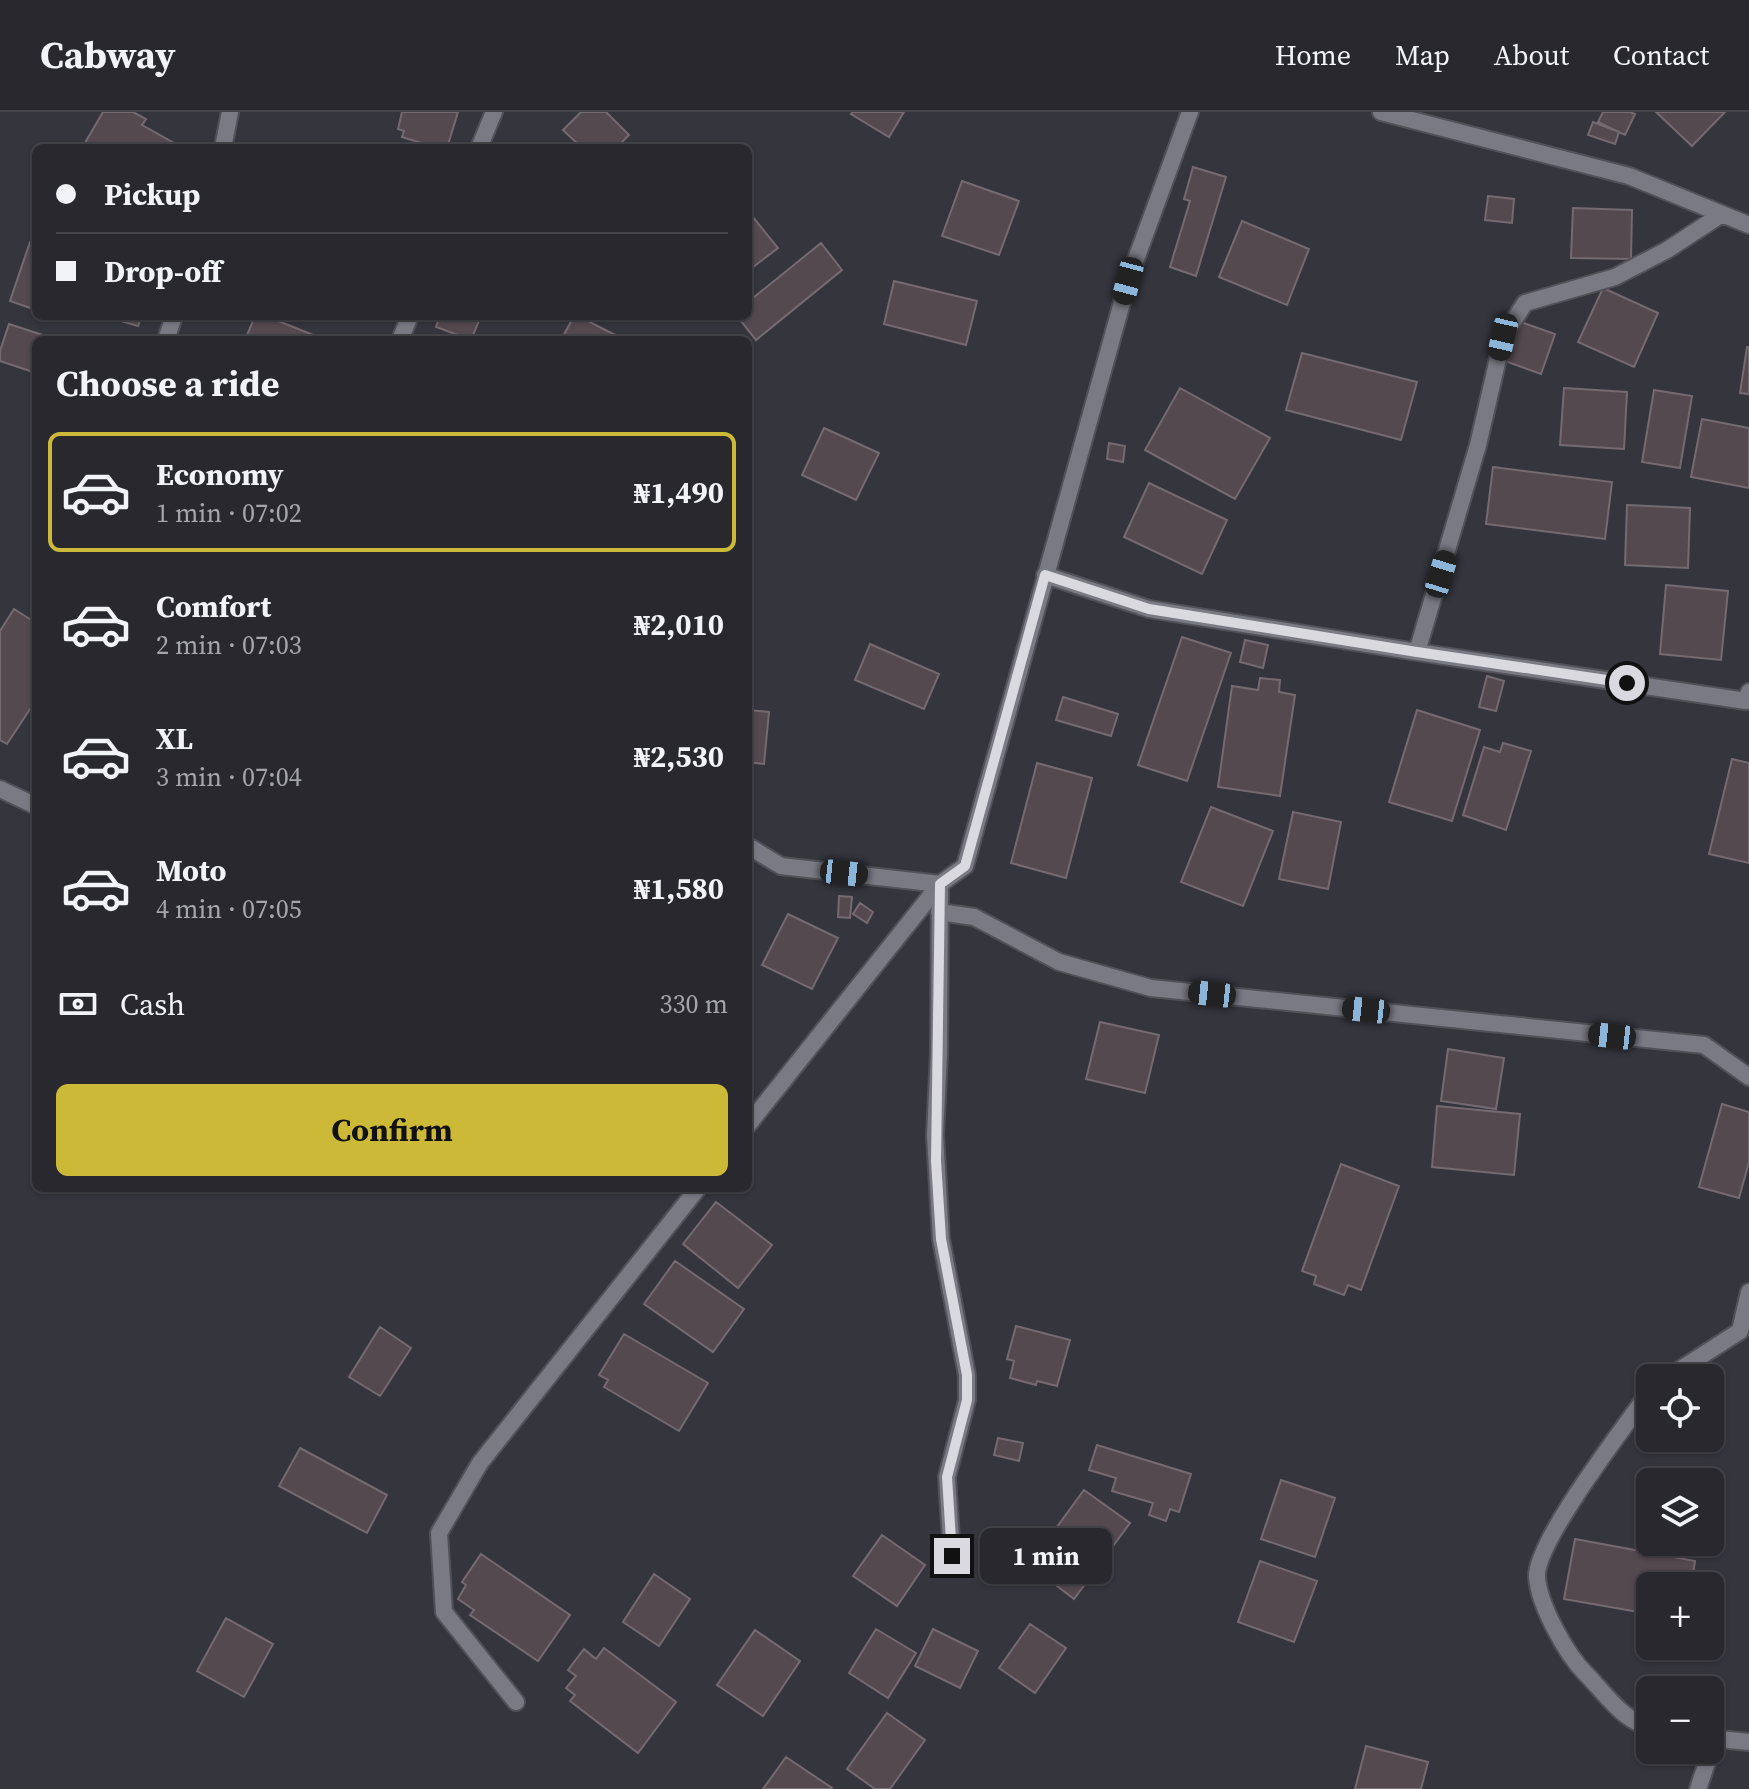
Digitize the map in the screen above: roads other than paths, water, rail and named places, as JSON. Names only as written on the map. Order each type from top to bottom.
[{"type":"street","points":[[224,144],[230,112]]},
{"type":"street","points":[[481,144],[494,112]]},
{"type":"street","points":[[752,1120],[940,884],[965,866],[1128,281],[1190,112]]},
{"type":"street","points":[[1381,112],[1629,176],[1749,225]]},
{"type":"street","points":[[1417,652],[1478,445],[1503,337],[1525,303],[1615,277],[1667,250],[1722,214]]},
{"type":"street","points":[[1045,575],[1149,609],[1746,701],[1749,692]]},
{"type":"street","points":[[0,789],[32,804]]},
{"type":"street","points":[[752,848],[781,866],[940,884]]},
{"type":"street","points":[[940,884],[935,1135],[940,1224],[967,1375],[967,1400],[947,1477],[952,1556]]},
{"type":"street","points":[[939,912],[974,917],[1059,962],[1151,988],[1704,1045],[1749,1077]]},
{"type":"street","points":[[516,1702],[444,1612],[439,1533],[480,1463],[695,1192]]},
{"type":"street","points":[[1689,1364],[1740,1331],[1749,1292]]},
{"type":"street","points":[[1636,1411],[1553,1531],[1537,1574],[1543,1608],[1580,1669],[1636,1724]]},
{"type":"street","points":[[1724,1740],[1749,1742]]},
{"type":"street","points":[[1698,1789],[1706,1764]]}]
